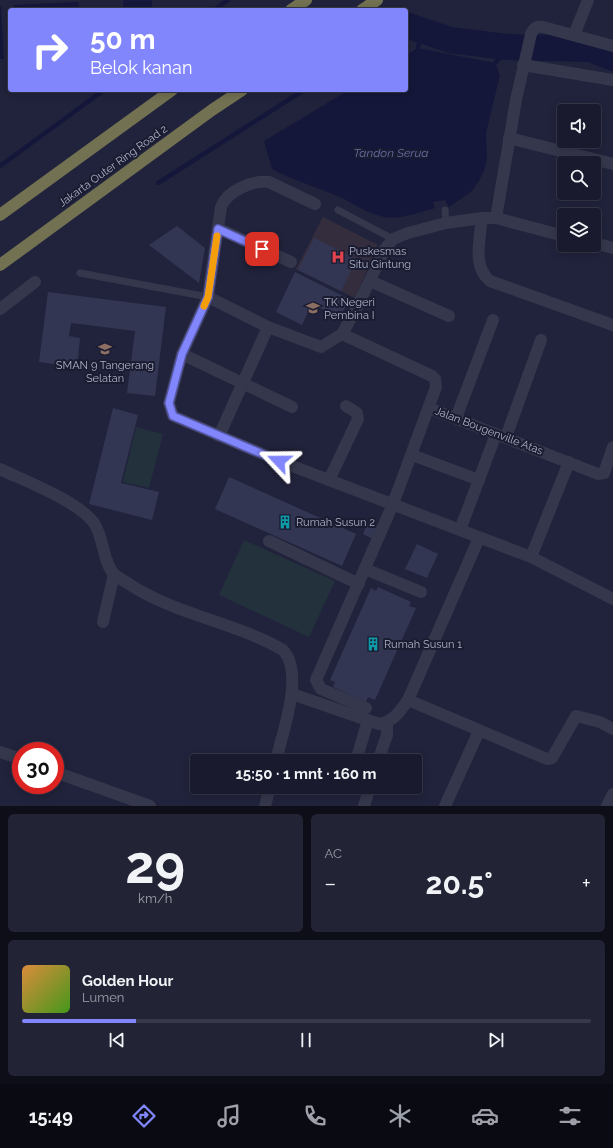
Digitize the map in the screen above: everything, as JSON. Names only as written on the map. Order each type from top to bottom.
[{"type":"highway","points":[[294,8],[306,0]]},
{"type":"highway","points":[[365,8],[377,0]]},
{"type":"highway","points":[[0,215],[169,92]]},
{"type":"highway","name":"Jakarta Outer Ring Road 2","points":[[0,265],[212,110],[239,92]]},
{"type":"street","points":[[574,35],[588,0]]},
{"type":"street","points":[[499,219],[509,138],[525,61],[535,30],[574,35],[613,46]]},
{"type":"street","points":[[525,61],[613,80]]},
{"type":"street","points":[[509,138],[613,164]]},
{"type":"street","points":[[315,204],[270,182],[255,182],[228,196],[224,200],[218,229],[208,297],[182,354],[169,403],[173,416],[329,480],[531,557],[613,599]]},
{"type":"street","points":[[482,218],[479,268],[483,276],[490,281],[613,324]]},
{"type":"street","points":[[208,297],[268,327],[321,347],[342,334],[356,309],[385,249],[393,239],[408,233],[446,223],[482,218],[499,219],[557,234]]},
{"type":"street","points":[[218,229],[291,262]]},
{"type":"street","points":[[601,245],[613,248]]},
{"type":"street","points":[[370,281],[449,316]]},
{"type":"street","points":[[0,309],[35,282]]},
{"type":"street","points":[[456,418],[493,320]]},
{"type":"street","points":[[219,436],[268,327]]},
{"type":"street","name":"Jalan Bougenville Atas","points":[[342,334],[432,376],[435,379],[436,387],[429,408],[598,474],[604,474],[613,447]]},
{"type":"street","points":[[460,530],[479,480],[501,436],[541,340]]},
{"type":"street","points":[[182,354],[292,407]]},
{"type":"street","points":[[329,480],[358,419],[357,413],[346,406]]},
{"type":"street","points":[[429,408],[412,455],[359,584],[316,680],[321,689],[367,714],[379,724],[387,723],[397,716],[408,700],[479,538]]},
{"type":"street","points":[[412,455],[479,480]]},
{"type":"street","points":[[531,557],[569,462]]},
{"type":"street","points":[[0,469],[70,503],[94,522],[99,532],[108,562],[114,574],[142,593],[283,650],[288,656],[292,667],[292,694],[278,754]]},
{"type":"street","points":[[269,542],[359,584]]},
{"type":"street","points":[[365,568],[421,592]]},
{"type":"street","points":[[103,622],[114,574]]},
{"type":"street","points":[[292,694],[367,714]]},
{"type":"street","points":[[408,700],[547,759],[552,758],[576,716],[593,720],[613,729]]},
{"type":"street","points":[[358,754],[367,714]]},
{"type":"street","points":[[380,754],[387,735],[387,723]]},
{"type":"street","points":[[445,806],[480,731]]},
{"type":"street","points":[[0,752],[12,756]]},
{"type":"street","points":[[64,775],[150,806]]},
{"type":"street","points":[[265,806],[268,794]]},
{"type":"street","points":[[364,806],[368,794]]},
{"type":"street","points":[[607,806],[613,794]]},
{"type":"lane","points":[[338,210],[393,239]]},
{"type":"lane","points":[[445,210],[446,223]]},
{"type":"lane","points":[[80,273],[208,297]]},
{"type":"shaded area","name":"Puskesmas Situ Gintung","points":[[323,217],[378,245],[355,298],[296,269]]},
{"type":"shaded area","points":[[136,427],[163,434],[149,488],[123,482]]},
{"type":"shaded area","points":[[244,540],[335,581],[309,637],[219,595]]},
{"type":"water","points":[[123,0],[152,0],[152,8],[123,8]]},
{"type":"water","points":[[78,2],[80,8],[14,8],[14,5]]},
{"type":"water","points":[[1,6],[4,59],[0,59]]},
{"type":"water","name":"Tandon Serua","points":[[418,48],[495,63],[500,75],[486,133],[487,159],[484,171],[471,192],[449,207],[445,200],[433,202],[435,208],[403,217],[390,218],[378,216],[340,197],[272,169],[264,141],[346,92],[408,92],[408,54]]},
{"type":"building","points":[[177,226],[205,248],[199,283],[149,245]]},
{"type":"building","points":[[314,238],[357,259],[341,291],[298,270]]},
{"type":"building","points":[[295,272],[349,299],[340,318],[312,304],[302,325],[276,312]]},
{"type":"building","points":[[48,292],[166,307],[155,396],[127,393],[135,331],[71,323],[69,336],[80,338],[77,367],[39,362]]},
{"type":"building","points":[[113,408],[138,415],[121,483],[159,492],[152,520],[89,504]]},
{"type":"building","name":"Rumah Susun 2","points":[[229,477],[356,534],[342,566],[215,509]]},
{"type":"building","points":[[368,522],[380,527],[375,540],[363,534]]},
{"type":"building","points":[[417,544],[438,554],[427,578],[405,569]]},
{"type":"building","name":"Rumah Susun 1","points":[[378,587],[411,602],[409,606],[416,608],[375,700],[368,697],[366,702],[333,687],[335,682],[330,680],[371,588],[376,591]]},
{"type":"waterway","points":[[217,8],[228,0]]},
{"type":"waterway","points":[[408,26],[450,40],[506,47],[590,49],[613,58]]},
{"type":"waterway","points":[[418,48],[422,30]]},
{"type":"waterway","points":[[495,63],[505,53],[506,47]]},
{"type":"waterway","points":[[0,166],[101,92]]},
{"type":"waterway","points":[[158,183],[301,92]]},
{"type":"slow traffic","points":[[204,306],[208,297],[217,236]]},
{"type":"place","name":"Puskesmas Situ Gintung","points":[[338,257]]},
{"type":"place","name":"TK Negeri Pembina I","points":[[313,308]]},
{"type":"place","name":"SMAN 9 Tangerang Selatan","points":[[105,349]]},
{"type":"place","name":"Rumah Susun 2","points":[[285,522]]},
{"type":"place","name":"Rumah Susun 1","points":[[373,644]]},
{"type":"route","points":[[262,249],[218,229],[208,297],[182,354],[169,403],[170,411],[173,416],[279,461]]}]
